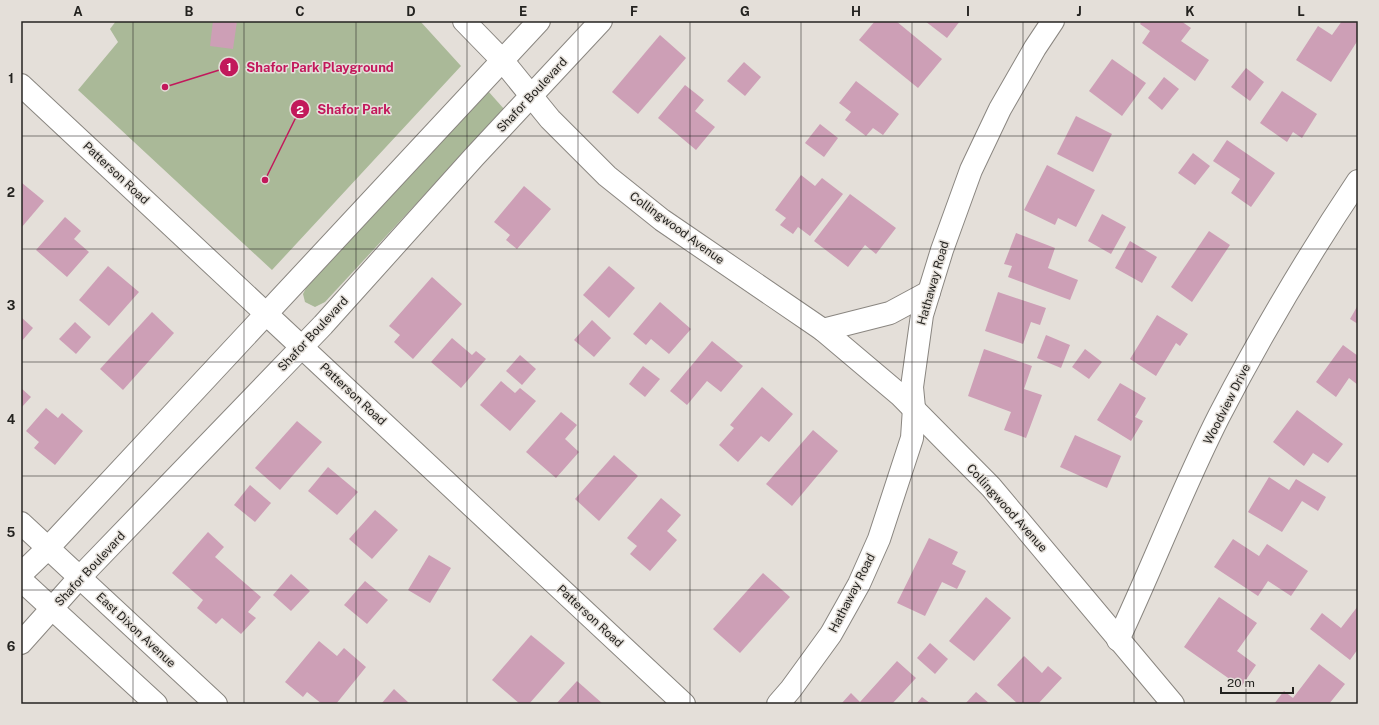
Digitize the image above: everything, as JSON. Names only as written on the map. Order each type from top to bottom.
[{"type":"street","name":"Collingwood Avenue","points":[[464,21],[502,60],[550,118],[607,176],[656,215],[823,330],[856,356],[914,408],[991,487],[1050,555],[1118,640],[1174,704]]},
{"type":"street","points":[[21,574],[48,548],[539,21]]},
{"type":"street","name":"Shafor Boulevard","points":[[21,643],[80,577],[303,346],[601,21]]},
{"type":"street","name":"Hathaway Road","points":[[778,704],[791,689],[831,634],[859,584],[879,539],[912,438],[914,408],[912,387],[922,315],[942,250],[971,170],[1000,109],[1035,48],[1054,21]]},
{"type":"street","name":"Patterson Road","points":[[21,86],[303,346],[684,704]]},
{"type":"street","name":"Woodview Drive","points":[[1118,640],[1222,410],[1269,323],[1325,231],[1358,182]]},
{"type":"street","points":[[823,330],[890,313],[929,292]]},
{"type":"street","name":"East Dixon Avenue","points":[[21,523],[216,704]]},
{"type":"street","points":[[21,580],[156,704]]},
{"type":"green space","points":[[116,21],[420,21],[461,66],[272,270],[78,90],[118,42],[110,29]]},
{"type":"green space","points":[[488,91],[504,109],[325,302],[315,307],[305,302],[303,294],[307,286]]},
{"type":"building","points":[[213,21],[237,21],[233,49],[210,46]]},
{"type":"building","points":[[875,21],[896,21],[942,59],[918,88],[859,40]]},
{"type":"building","points":[[925,21],[960,21],[947,38]]},
{"type":"building","points":[[1142,21],[1181,21],[1191,28],[1181,41],[1209,60],[1195,81],[1142,43],[1150,31],[1140,24]]},
{"type":"building","points":[[1342,21],[1354,21],[1358,24],[1358,40],[1331,82],[1296,60],[1318,26],[1332,35]]},
{"type":"building","points":[[660,35],[686,58],[638,114],[612,92]]},
{"type":"building","points":[[1112,59],[1146,83],[1122,116],[1089,91]]},
{"type":"building","points":[[744,62],[761,77],[745,96],[727,81]]},
{"type":"building","points":[[1246,68],[1264,82],[1250,101],[1231,87]]},
{"type":"building","points":[[1164,77],[1179,89],[1162,110],[1148,98]]},
{"type":"building","points":[[856,81],[899,114],[883,135],[873,128],[866,136],[845,120],[851,112],[839,103]]},
{"type":"building","points":[[685,85],[704,100],[695,111],[715,127],[696,150],[658,118]]},
{"type":"building","points":[[1282,91],[1317,114],[1302,138],[1293,132],[1287,142],[1260,123]]},
{"type":"building","points":[[1076,116],[1112,134],[1093,172],[1057,154]]},
{"type":"building","points":[[820,124],[838,138],[824,157],[805,143]]},
{"type":"building","points":[[1227,140],[1275,173],[1251,207],[1231,193],[1240,179],[1213,161]]},
{"type":"building","points":[[1193,153],[1210,166],[1195,185],[1178,173]]},
{"type":"building","points":[[1047,165],[1095,190],[1076,227],[1058,218],[1055,225],[1024,210]]},
{"type":"building","points":[[801,175],[815,186],[822,178],[843,194],[810,236],[798,227],[793,234],[780,225],[786,218],[775,210]]},
{"type":"building","points":[[22,183],[44,201],[21,228],[21,184]]},
{"type":"building","points":[[524,186],[551,209],[517,249],[506,240],[510,235],[494,222]]},
{"type":"building","points":[[850,194],[896,228],[876,254],[865,245],[848,267],[814,241]]},
{"type":"building","points":[[1102,214],[1126,227],[1111,254],[1088,241]]},
{"type":"building","points":[[65,217],[81,231],[74,239],[89,252],[67,277],[36,250]]},
{"type":"building","points":[[1209,231],[1230,245],[1192,302],[1171,287]]},
{"type":"building","points":[[1016,233],[1055,248],[1048,268],[1078,280],[1070,300],[1008,277],[1012,266],[1004,264]]},
{"type":"building","points":[[1130,241],[1157,257],[1142,283],[1115,268]]},
{"type":"building","points":[[108,266],[139,292],[109,326],[79,300]]},
{"type":"building","points":[[609,266],[635,288],[609,318],[583,295]]},
{"type":"building","points":[[432,277],[462,304],[413,359],[394,342],[400,335],[389,326]]},
{"type":"building","points":[[998,292],[1046,308],[1040,325],[1031,322],[1023,344],[985,331]]},
{"type":"building","points":[[660,302],[691,329],[669,354],[651,339],[646,345],[633,334]]},
{"type":"building","points":[[1358,305],[1358,324],[1350,319]]},
{"type":"building","points":[[152,312],[174,333],[123,390],[100,369]]},
{"type":"building","points":[[1157,315],[1188,334],[1180,346],[1176,343],[1156,376],[1130,359]]},
{"type":"building","points":[[21,317],[33,328],[21,342]]},
{"type":"building","points":[[592,320],[611,338],[594,357],[574,340]]},
{"type":"building","points":[[75,322],[91,337],[76,354],[59,339]]},
{"type":"building","points":[[1046,335],[1070,345],[1061,368],[1037,358]]},
{"type":"building","points":[[452,338],[472,355],[476,351],[486,359],[461,388],[431,362]]},
{"type":"building","points":[[712,341],[743,366],[721,392],[707,381],[687,405],[670,391]]},
{"type":"building","points":[[1343,345],[1358,356],[1358,385],[1349,378],[1336,397],[1316,382]]},
{"type":"building","points":[[984,349],[1032,366],[1024,389],[1042,395],[1026,438],[1004,430],[1011,412],[968,396]]},
{"type":"building","points":[[1085,349],[1102,362],[1089,379],[1072,367]]},
{"type":"building","points":[[520,355],[536,369],[522,385],[506,371]]},
{"type":"building","points":[[643,366],[660,379],[645,397],[629,384]]},
{"type":"building","points":[[501,381],[515,393],[520,388],[536,401],[510,431],[480,405]]},
{"type":"building","points":[[1120,383],[1146,398],[1135,417],[1143,421],[1131,441],[1097,420]]},
{"type":"building","points":[[762,387],[793,414],[769,442],[761,436],[738,462],[719,445],[734,428],[730,425]]},
{"type":"building","points":[[21,388],[31,397],[21,408]]},
{"type":"building","points":[[46,408],[58,418],[62,413],[83,431],[55,465],[34,448],[39,442],[26,431]]},
{"type":"building","points":[[1297,410],[1343,444],[1328,463],[1313,453],[1304,466],[1273,442]]},
{"type":"building","points":[[561,412],[577,425],[565,439],[579,452],[556,478],[526,452]]},
{"type":"building","points":[[297,421],[322,442],[280,490],[255,468]]},
{"type":"building","points":[[813,430],[838,451],[792,506],[766,484]]},
{"type":"building","points":[[1075,435],[1121,456],[1107,488],[1060,467]]},
{"type":"building","points":[[614,455],[638,476],[599,521],[575,499]]},
{"type":"building","points":[[328,467],[358,492],[337,515],[308,491]]},
{"type":"building","points":[[1269,477],[1289,490],[1296,479],[1326,497],[1318,511],[1302,501],[1282,532],[1248,512]]},
{"type":"building","points":[[250,485],[271,503],[255,522],[234,505]]},
{"type":"building","points":[[661,498],[681,515],[667,531],[677,540],[650,571],[630,554],[637,546],[627,538]]},
{"type":"building","points":[[375,510],[398,530],[372,559],[349,539]]},
{"type":"building","points":[[208,532],[224,547],[215,557],[261,597],[248,612],[256,618],[241,634],[222,618],[216,624],[197,608],[203,600],[172,573]]},
{"type":"building","points":[[929,538],[958,552],[952,564],[966,571],[957,589],[942,582],[925,616],[897,603]]},
{"type":"building","points":[[1233,539],[1259,556],[1267,544],[1308,571],[1291,596],[1268,581],[1258,596],[1214,567]]},
{"type":"building","points":[[429,555],[451,568],[430,603],[408,590]]},
{"type":"building","points":[[763,573],[790,597],[740,653],[713,629]]},
{"type":"building","points":[[291,574],[310,591],[291,611],[273,595]]},
{"type":"building","points":[[365,581],[388,600],[367,624],[344,605]]},
{"type":"building","points":[[986,597],[1011,618],[974,661],[949,641]]},
{"type":"building","points":[[1219,597],[1257,623],[1237,651],[1256,665],[1241,687],[1184,647]]},
{"type":"building","points":[[1358,606],[1358,649],[1350,660],[1310,629],[1322,613],[1341,628]]},
{"type":"building","points":[[531,635],[565,663],[529,704],[520,704],[492,680]]},
{"type":"building","points":[[319,641],[337,656],[344,648],[366,667],[336,704],[322,704],[307,692],[303,697],[285,682]]},
{"type":"building","points":[[930,643],[948,659],[935,674],[917,658]]},
{"type":"building","points":[[1024,656],[1042,673],[1048,666],[1062,678],[1038,704],[1018,704],[997,685]]},
{"type":"building","points":[[897,661],[916,678],[892,704],[841,704],[851,693],[860,702]]},
{"type":"building","points":[[1319,664],[1345,684],[1329,704],[1274,704],[1284,691],[1293,698]]},
{"type":"building","points":[[577,681],[603,704],[556,704]]},
{"type":"building","points":[[394,689],[410,704],[381,704]]},
{"type":"building","points":[[976,692],[990,704],[965,704]]},
{"type":"building","points":[[922,697],[931,704],[916,704]]},
{"type":"place","name":"Shafor Park Playground","points":[[165,87]]},
{"type":"place","name":"Shafor Park","points":[[265,180]]}]
